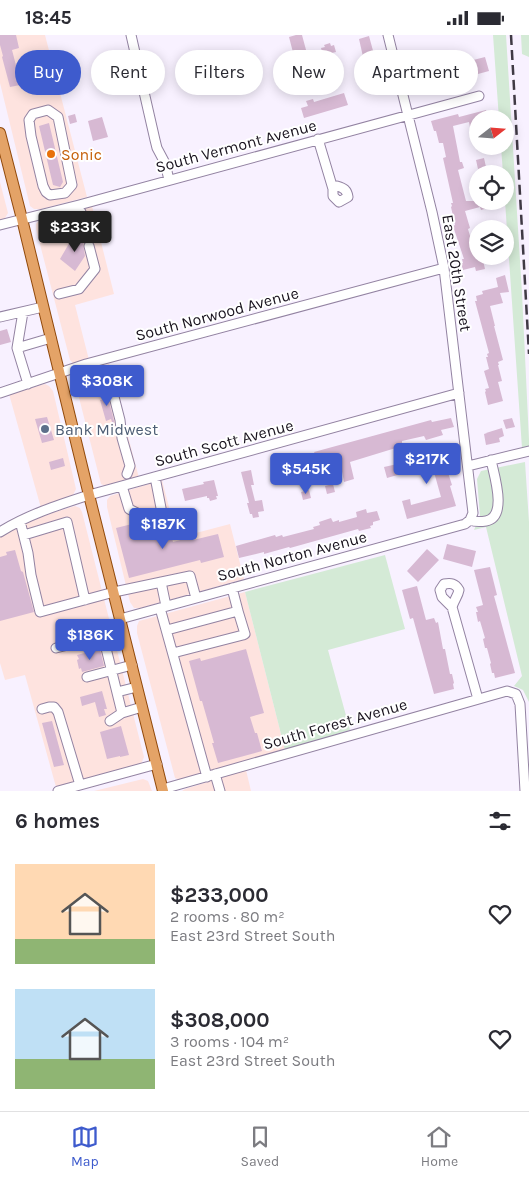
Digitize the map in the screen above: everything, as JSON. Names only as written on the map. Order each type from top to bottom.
[{"type":"main road","points":[[0,133],[163,790]]},
{"type":"street","points":[[131,35],[155,140],[165,163],[169,180]]},
{"type":"street","name":"East 20th Street","points":[[388,35],[444,268],[473,513],[470,520]]},
{"type":"street","name":"South Vermont Avenue","points":[[0,225],[479,96]]},
{"type":"street","points":[[48,110],[58,117],[72,185],[65,193],[50,195],[46,192],[31,136],[29,120],[33,114],[48,110]]},
{"type":"street","points":[[318,139],[333,189]]},
{"type":"street","points":[[81,212],[86,233]]},
{"type":"street","points":[[59,294],[79,289],[95,269],[90,246]]},
{"type":"street","name":"South Norwood Avenue","points":[[0,393],[86,365],[444,268]]},
{"type":"street","points":[[0,317],[43,307]]},
{"type":"street","points":[[23,312],[17,348],[28,384]]},
{"type":"street","points":[[17,348],[51,338]]},
{"type":"street","points":[[96,374],[111,385],[130,466],[127,474]]},
{"type":"street","name":"South Scott Avenue","points":[[0,532],[42,511],[89,495],[459,393]]},
{"type":"street","points":[[468,466],[529,451]]},
{"type":"street","name":"South Norton Avenue","points":[[120,619],[465,524],[470,520],[489,520],[494,517],[499,506],[491,460]]},
{"type":"street","points":[[122,486],[130,509],[145,517],[161,515],[155,477]]},
{"type":"street","points":[[20,521],[40,612],[114,592],[190,576],[196,598]]},
{"type":"street","points":[[24,535],[67,522],[85,600]]},
{"type":"street","points":[[161,582],[163,607],[173,653],[211,775],[220,791]]},
{"type":"street","points":[[173,653],[245,634],[232,588]]},
{"type":"street","points":[[452,607],[478,699]]},
{"type":"street","points":[[167,630],[238,611]]},
{"type":"street","points":[[56,648],[123,631]]},
{"type":"street","points":[[103,637],[122,713]]},
{"type":"street","points":[[86,677],[132,665]]},
{"type":"street","points":[[117,692],[137,687]]},
{"type":"street","name":"South Forest Avenue","points":[[163,790],[507,691],[516,694],[520,703],[525,791]]},
{"type":"street","points":[[42,709],[54,707],[58,712],[80,785]]},
{"type":"street","points":[[110,721],[122,713],[142,707]]},
{"type":"street","points":[[58,791],[157,764]]},
{"type":"shaded area","points":[[0,35],[45,35],[49,50],[15,50],[15,95],[61,95],[87,197],[41,209],[34,209],[30,206],[0,83]]},
{"type":"shaded area","points":[[0,182],[8,213],[0,222]]},
{"type":"shaded area","points":[[92,206],[114,294],[75,305],[89,360],[73,363],[70,360],[36,224],[39,220]]},
{"type":"shaded area","points":[[109,364],[139,478],[105,486],[101,484],[75,382],[80,373]]},
{"type":"shaded area","points":[[45,384],[53,391],[76,489],[73,495],[66,499],[41,508],[9,394]]},
{"type":"shaded area","points":[[162,480],[177,538],[230,524],[244,579],[140,608],[134,608],[130,602],[107,507],[107,500],[110,496]]},
{"type":"shaded area","points":[[75,506],[80,508],[82,512],[144,757],[137,766],[56,787],[25,675],[5,680],[0,663],[0,537],[42,516]]},
{"type":"shaded area","points":[[245,592],[285,750],[180,780],[175,778],[137,633],[137,626],[139,621]]},
{"type":"shaded area","points":[[246,770],[251,791],[182,791],[185,789]]},
{"type":"shaded area","points":[[143,779],[148,781],[152,791],[94,791]]},
{"type":"green space","points":[[493,35],[506,35],[511,110],[498,110]]},
{"type":"green space","points":[[521,35],[529,35],[529,57],[522,54]]},
{"type":"green space","points":[[502,155],[513,155],[522,293],[529,440],[529,447],[522,448],[509,265],[514,265],[514,220],[506,220],[506,210],[514,210],[514,165],[502,165]]},
{"type":"green space","points":[[525,462],[529,522],[529,702],[523,690],[514,686],[522,676],[486,527],[474,530],[480,516],[477,479],[481,471]]},
{"type":"green space","points":[[385,555],[405,629],[328,650],[350,730],[285,750],[245,592]]},
{"type":"building","points":[[0,35],[16,35],[19,48],[12,50],[15,62],[15,86],[10,87],[0,45]]},
{"type":"building","points":[[302,35],[306,50],[292,50],[289,37]]},
{"type":"building","points":[[369,36],[373,50],[362,50],[359,39]]},
{"type":"building","points":[[330,43],[331,46],[334,45],[335,50],[322,50],[321,48],[325,47],[324,45]]},
{"type":"building","points":[[485,57],[489,71],[478,74],[478,59]]},
{"type":"building","points":[[344,93],[348,105],[304,118],[301,108],[308,106],[306,101],[313,99],[314,102],[337,95],[344,95]]},
{"type":"building","points":[[75,114],[77,122],[70,124],[68,116]]},
{"type":"building","points":[[458,114],[459,117],[469,114],[469,122],[453,126],[460,162],[462,162],[464,168],[458,170],[466,201],[469,201],[469,210],[465,211],[469,225],[469,265],[484,265],[485,269],[476,271],[475,267],[463,270],[461,263],[463,263],[462,259],[464,259],[453,226],[455,225],[451,203],[453,203],[443,158],[446,157],[443,143],[439,143],[431,121]]},
{"type":"building","points":[[102,117],[108,137],[93,141],[88,121]]},
{"type":"building","name":"Sonic","points":[[49,123],[63,182],[60,187],[53,185],[39,126]]},
{"type":"building","points":[[484,158],[486,165],[477,165],[476,160]]},
{"type":"building","points":[[74,235],[82,240],[83,238],[91,237],[92,241],[87,240],[83,244],[85,256],[75,271],[60,259]]},
{"type":"building","points":[[505,275],[509,292],[500,293],[503,303],[490,306],[503,360],[498,362],[502,381],[498,382],[503,401],[488,405],[485,389],[489,388],[484,371],[489,369],[486,357],[488,357],[487,354],[489,353],[475,301],[477,301],[476,296],[483,294],[482,291],[498,287],[496,278]]},
{"type":"building","points":[[7,329],[11,342],[0,345],[0,331]]},
{"type":"building","points":[[101,389],[106,389],[114,421],[113,425],[111,419],[106,421],[100,400],[104,399]]},
{"type":"building","name":"Bank Midwest","points":[[47,417],[54,440],[42,443],[35,419]]},
{"type":"building","points":[[451,418],[454,427],[441,430],[443,435],[426,440],[424,436],[402,441],[402,445],[399,445],[399,447],[350,462],[354,479],[344,482],[341,466],[337,467],[337,465],[282,479],[278,463],[431,420],[432,422]]},
{"type":"building","points":[[512,418],[515,427],[506,429],[503,420]]},
{"type":"building","points":[[502,428],[504,436],[499,438],[500,442],[486,445],[484,434]]},
{"type":"building","points":[[442,454],[452,485],[450,486],[456,506],[407,519],[402,501],[410,499],[411,505],[441,497],[432,465],[387,478],[384,467]]},
{"type":"building","points":[[63,458],[65,466],[51,470],[49,462]]},
{"type":"building","points":[[251,470],[254,485],[251,485],[255,501],[262,500],[264,511],[258,512],[259,517],[253,518],[247,503],[249,503],[241,472]]},
{"type":"building","points":[[214,480],[217,499],[210,501],[207,496],[185,501],[182,489]]},
{"type":"building","points":[[333,484],[335,492],[327,494],[325,486]]},
{"type":"building","points":[[309,490],[311,498],[303,500],[301,492]]},
{"type":"building","points":[[366,509],[367,513],[377,511],[380,520],[373,522],[373,525],[370,526],[371,528],[359,531],[358,529],[290,548],[239,558],[236,546],[275,535],[276,537],[282,535],[283,537],[314,529],[313,527],[320,525],[319,522],[331,518],[333,522],[339,520],[339,522],[357,517],[356,512]]},
{"type":"building","points":[[140,522],[143,534],[169,527],[173,542],[192,537],[193,540],[218,534],[224,557],[201,563],[200,560],[129,578],[116,528]]},
{"type":"building","points":[[447,544],[476,551],[472,567],[443,559]]},
{"type":"building","points":[[427,549],[439,560],[418,582],[407,571]]},
{"type":"building","points":[[15,550],[34,612],[0,621],[0,557],[7,555],[6,552]]},
{"type":"building","points":[[490,567],[497,595],[494,596],[515,673],[495,678],[476,612],[478,612],[476,607],[483,605],[474,570]]},
{"type":"building","points":[[417,586],[426,620],[434,618],[436,623],[438,622],[443,649],[445,649],[450,674],[452,674],[454,689],[434,694],[413,618],[410,619],[402,590]]},
{"type":"building","points":[[100,649],[104,666],[82,672],[81,668],[79,669],[77,655]]},
{"type":"building","points":[[246,649],[264,713],[250,717],[262,751],[218,763],[212,743],[214,743],[189,661],[200,658],[201,661]]},
{"type":"building","points":[[102,691],[107,709],[104,709],[106,715],[99,717],[95,702],[82,706],[80,697]]},
{"type":"building","points":[[52,721],[64,765],[54,767],[42,723]]},
{"type":"building","points":[[121,726],[129,755],[107,759],[100,732]]},
{"type":"railway","points":[[511,35],[529,354]]},
{"type":"place","name":"Sonic","points":[[51,154]]},
{"type":"place","name":"Bank Midwest","points":[[45,429]]}]
